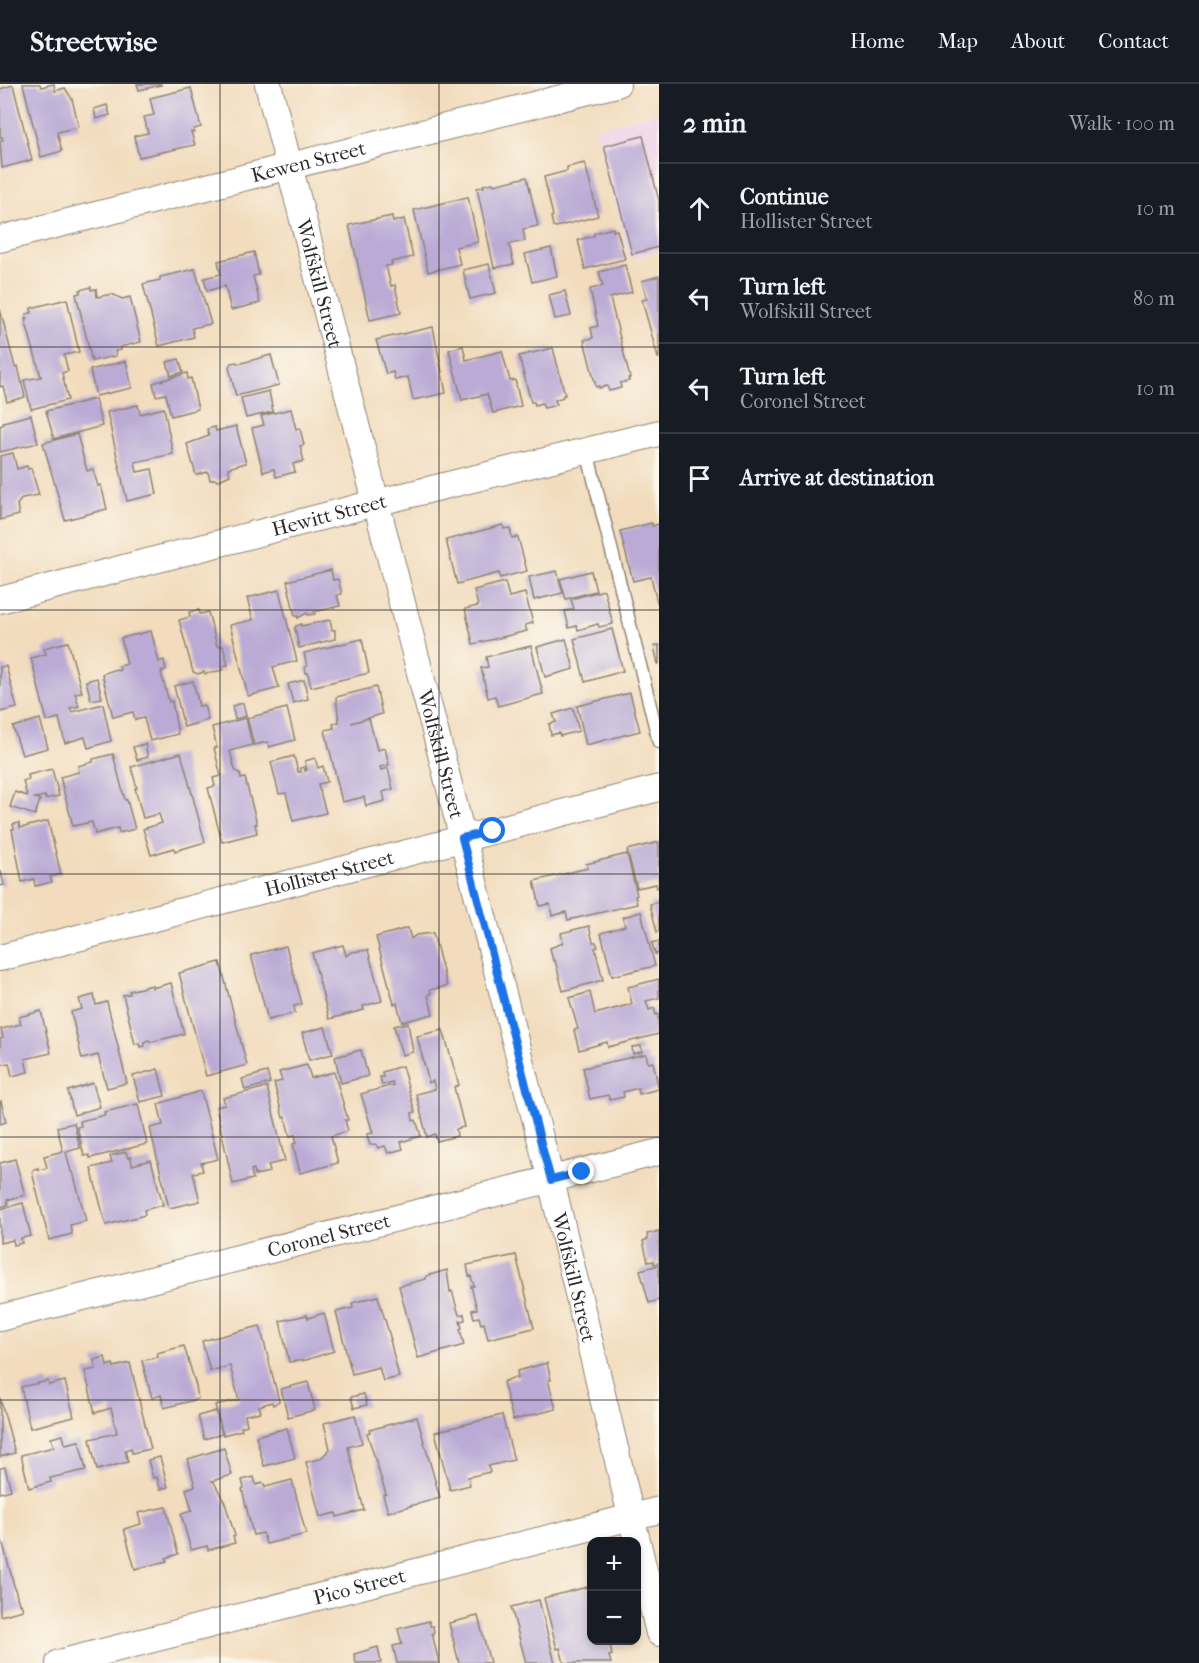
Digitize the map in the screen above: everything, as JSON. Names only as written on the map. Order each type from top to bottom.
[{"type":"street","name":"Wolfskill Street","points":[[268,84],[287,166],[551,1180],[659,1633]]},
{"type":"street","name":"Kewen Street","points":[[0,239],[618,84]]},
{"type":"street","name":"Hewitt Street","points":[[0,600],[375,503],[659,433]]},
{"type":"street","name":"Hollister Street","points":[[0,958],[659,788]]},
{"type":"street","name":"Coronel Street","points":[[0,1318],[659,1152]]},
{"type":"street","name":"Pico Street","points":[[59,1663],[659,1510]]},
{"type":"lane","points":[[587,451],[659,742]]},
{"type":"shaded area","points":[[659,112],[659,251],[630,258],[596,128]]},
{"type":"building","points":[[23,84],[40,84],[41,87],[54,84],[55,91],[65,88],[72,99],[79,127],[57,132],[62,151],[41,157]]},
{"type":"building","points":[[137,84],[161,84],[161,85],[139,90]]},
{"type":"building","points":[[13,85],[32,160],[2,168],[0,89]]},
{"type":"building","points":[[191,88],[201,127],[191,132],[195,145],[139,157],[134,136],[148,133],[144,117],[154,115],[150,98]]},
{"type":"building","points":[[107,105],[110,115],[96,119],[94,109]]},
{"type":"building","points":[[643,136],[659,201],[659,247],[632,254],[604,146]]},
{"type":"building","points":[[585,163],[598,216],[553,226],[551,217],[553,216],[544,177],[567,171],[567,167]]},
{"type":"building","points":[[527,177],[538,226],[523,229],[525,241],[509,244],[514,264],[494,268],[477,188]]},
{"type":"building","points":[[468,197],[478,242],[456,247],[460,264],[428,272],[414,210]]},
{"type":"building","points":[[392,216],[393,222],[404,219],[413,257],[391,262],[392,265],[386,266],[391,286],[395,285],[401,313],[370,320],[349,225]]},
{"type":"building","points":[[613,228],[613,231],[617,230],[625,259],[585,269],[578,240]]},
{"type":"building","points":[[551,248],[557,276],[532,282],[525,254]]},
{"type":"building","points":[[254,252],[259,275],[253,276],[260,303],[231,310],[225,286],[207,291],[204,278],[221,274],[218,261]]},
{"type":"building","points":[[489,264],[496,293],[470,299],[463,270]]},
{"type":"building","points":[[625,265],[632,292],[610,298],[630,378],[628,378],[629,381],[620,383],[621,388],[609,391],[607,386],[596,387],[584,340],[593,338],[591,328],[598,326],[590,289],[603,286],[599,272]]},
{"type":"building","points":[[195,269],[211,324],[192,328],[194,337],[159,346],[143,284],[160,280],[160,277]]},
{"type":"building","points":[[659,276],[658,358],[642,300],[647,299],[642,281]]},
{"type":"building","points":[[91,287],[91,290],[96,289],[97,297],[112,294],[122,299],[130,297],[141,342],[120,347],[121,350],[115,351],[116,356],[92,361],[76,294],[80,293],[80,290]]},
{"type":"building","points":[[565,291],[571,316],[555,319],[549,295]]},
{"type":"building","points":[[67,299],[79,352],[64,355],[68,371],[62,373],[68,400],[31,409],[24,380],[41,377],[25,319],[27,319],[26,314],[32,313],[31,308]]},
{"type":"building","points":[[0,309],[25,397],[7,402],[3,386],[0,387]]},
{"type":"building","points":[[433,327],[446,393],[413,400],[408,377],[395,380],[393,372],[386,374],[376,340]]},
{"type":"building","points":[[463,346],[466,360],[502,351],[510,381],[515,380],[521,406],[493,413],[487,394],[462,400],[449,350]]},
{"type":"building","points":[[553,348],[565,395],[555,400],[557,405],[544,408],[542,403],[535,405],[531,402],[519,356]]},
{"type":"building","points":[[271,355],[279,385],[236,396],[229,367],[231,363],[237,362],[238,364]]},
{"type":"building","points":[[179,359],[183,372],[171,376],[167,362]]},
{"type":"building","points":[[126,361],[132,388],[96,396],[90,370]]},
{"type":"building","points":[[187,373],[188,379],[191,378],[198,409],[171,416],[166,394],[156,396],[153,383]]},
{"type":"building","points":[[269,391],[273,412],[246,418],[241,398]]},
{"type":"building","points":[[95,399],[102,426],[54,439],[46,411]]},
{"type":"building","points":[[138,405],[140,414],[164,408],[173,454],[135,462],[137,472],[152,469],[157,494],[127,501],[107,412]]},
{"type":"building","points":[[291,409],[296,429],[300,428],[304,445],[300,446],[304,461],[293,464],[295,472],[276,477],[274,469],[263,472],[252,428],[264,425],[261,416]]},
{"type":"building","points":[[31,415],[38,443],[0,452],[0,426],[4,424],[3,422]]},
{"type":"building","points":[[236,426],[246,463],[228,468],[230,475],[217,481],[210,480],[208,472],[196,475],[187,444],[209,436],[207,429],[215,427],[216,431]]},
{"type":"building","points":[[77,434],[87,471],[93,469],[98,486],[101,485],[107,509],[65,520],[43,443]]},
{"type":"building","points":[[13,453],[17,469],[27,466],[28,469],[31,468],[39,495],[22,498],[17,505],[19,515],[0,520],[0,456]]},
{"type":"building","points":[[652,523],[652,526],[659,524],[659,601],[657,602],[651,577],[633,581],[620,531]]},
{"type":"building","points":[[503,525],[504,529],[510,528],[512,538],[518,537],[527,571],[500,578],[499,573],[457,584],[446,540]]},
{"type":"building","points":[[331,570],[333,580],[338,579],[342,594],[337,595],[340,606],[314,612],[315,614],[308,615],[307,613],[298,618],[295,616],[287,581]]},
{"type":"building","points":[[557,571],[563,593],[534,600],[529,577]]},
{"type":"building","points":[[591,571],[596,591],[566,599],[560,579]]},
{"type":"building","points":[[505,582],[509,597],[525,593],[533,623],[525,625],[527,631],[473,644],[465,609],[478,606],[474,590]]},
{"type":"building","points":[[279,590],[297,661],[273,667],[279,688],[248,696],[230,625],[253,620],[247,598]]},
{"type":"building","points":[[604,590],[613,624],[599,627],[598,624],[578,630],[577,626],[569,628],[565,611],[574,609],[571,599]]},
{"type":"building","points":[[199,610],[200,614],[208,612],[217,646],[223,646],[228,665],[222,666],[223,670],[205,674],[204,672],[198,674],[193,672],[179,620],[190,617],[189,612]]},
{"type":"building","points":[[330,620],[332,630],[335,630],[335,639],[299,648],[296,626]]},
{"type":"building","points":[[612,629],[623,671],[585,682],[574,639]]},
{"type":"building","points":[[151,631],[159,662],[164,660],[166,670],[161,672],[169,702],[172,701],[178,734],[150,741],[144,718],[135,720],[133,712],[113,717],[102,674],[116,669],[120,670],[119,666],[127,664],[121,638]]},
{"type":"building","points":[[362,639],[369,673],[311,687],[308,673],[306,673],[304,653]]},
{"type":"building","points":[[566,639],[574,669],[545,677],[537,647]]},
{"type":"building","points":[[68,642],[82,692],[75,693],[79,706],[70,708],[72,712],[103,704],[111,741],[88,748],[85,737],[65,743],[59,718],[47,721],[31,658],[46,654],[44,648]]},
{"type":"building","points":[[659,645],[659,664],[658,664],[654,646]]},
{"type":"building","points":[[531,646],[543,694],[498,706],[495,696],[488,698],[481,668],[488,667],[486,657]]},
{"type":"building","points":[[6,666],[17,708],[0,712],[0,667]]},
{"type":"building","points":[[97,678],[102,698],[91,700],[86,681]]},
{"type":"building","points":[[304,680],[308,699],[293,703],[288,684]]},
{"type":"building","points":[[193,681],[199,706],[204,705],[208,720],[184,727],[174,686]]},
{"type":"building","points":[[376,687],[382,714],[351,723],[369,718],[377,750],[385,748],[389,765],[380,767],[381,770],[388,768],[393,789],[383,792],[385,801],[366,806],[364,797],[342,802],[325,730],[334,728],[333,724],[339,722],[336,697]]},
{"type":"building","points":[[630,693],[640,731],[586,745],[577,706]]},
{"type":"building","points":[[243,703],[246,716],[235,719],[232,706]]},
{"type":"building","points":[[287,708],[295,740],[269,747],[268,742],[254,745],[247,718]]},
{"type":"building","points":[[573,708],[579,731],[560,736],[559,733],[551,735],[549,724],[556,722],[553,714]]},
{"type":"building","points":[[246,718],[252,745],[230,751],[235,770],[240,774],[241,779],[245,778],[257,824],[255,824],[257,833],[222,842],[208,788],[215,786],[213,778],[221,776],[214,748],[217,748],[212,727]]},
{"type":"building","points":[[40,719],[48,748],[22,755],[13,727]]},
{"type":"building","points":[[145,744],[148,757],[137,760],[133,747]]},
{"type":"building","points":[[181,753],[205,842],[151,855],[143,829],[162,823],[159,814],[143,818],[131,767]]},
{"type":"building","points":[[113,754],[135,829],[119,833],[118,828],[95,834],[92,822],[73,826],[60,777],[79,772],[78,766],[93,762],[93,759]]},
{"type":"building","points":[[294,756],[298,772],[301,772],[300,768],[304,767],[305,771],[307,770],[305,761],[315,758],[318,768],[323,766],[327,782],[318,784],[326,813],[293,821],[286,793],[279,794],[271,762]]},
{"type":"building","points":[[52,769],[59,796],[45,799],[45,796],[35,798],[40,800],[35,815],[10,807],[15,792],[27,796],[23,781],[29,779],[28,775]]},
{"type":"building","points":[[48,821],[61,874],[50,877],[52,882],[35,886],[34,879],[22,882],[13,824],[19,823],[20,828]]},
{"type":"building","points":[[659,842],[659,888],[656,884],[637,888],[627,850]]},
{"type":"building","points":[[627,854],[637,904],[568,920],[566,912],[552,916],[550,904],[540,906],[534,881],[588,868],[586,864]]},
{"type":"building","points":[[0,872],[4,885],[0,886]]},
{"type":"building","points":[[659,902],[659,931],[657,932],[650,904]]},
{"type":"building","points":[[641,912],[655,966],[612,976],[601,933],[625,926],[623,917]]},
{"type":"building","points":[[589,926],[593,942],[596,942],[598,947],[595,948],[603,980],[563,991],[550,948],[563,943],[561,933]]},
{"type":"building","points":[[408,928],[411,939],[416,935],[433,933],[447,986],[430,990],[431,994],[428,995],[433,1014],[402,1022],[397,1003],[394,1004],[376,937]]},
{"type":"building","points":[[659,941],[659,953],[655,954],[652,943]]},
{"type":"building","points":[[343,945],[346,956],[351,952],[368,950],[382,1001],[363,1006],[364,1010],[329,1019],[312,953]]},
{"type":"building","points":[[286,946],[302,1004],[294,1006],[295,1013],[268,1020],[251,955]]},
{"type":"building","points":[[220,962],[247,1065],[206,1076],[179,973]]},
{"type":"building","points":[[659,979],[659,998],[646,1001],[649,1010],[654,1008],[656,1015],[658,1014],[659,1034],[608,1047],[607,1042],[579,1050],[574,1030],[578,1029],[569,998],[590,992],[595,1014],[632,1004],[628,987]]},
{"type":"building","points":[[171,983],[184,1034],[150,1042],[149,1040],[144,1042],[145,1046],[140,1047],[139,1043],[135,1044],[123,995],[130,994],[129,991],[152,985],[152,988]]},
{"type":"building","points":[[94,995],[96,1005],[107,1002],[127,1083],[107,1088],[98,1055],[82,1059],[71,1012],[82,1009],[79,999]]},
{"type":"building","points":[[41,1011],[51,1053],[25,1059],[28,1072],[12,1076],[9,1063],[0,1065],[0,1039],[3,1038],[1,1029],[21,1024],[19,1017]]},
{"type":"building","points":[[408,1023],[413,1052],[402,1055],[394,1026]]},
{"type":"building","points":[[325,1027],[333,1054],[309,1060],[302,1033]]},
{"type":"building","points":[[443,1030],[459,1085],[454,1087],[464,1127],[456,1129],[457,1136],[437,1141],[435,1134],[427,1137],[416,1094],[435,1089],[433,1081],[429,1083],[417,1036]]},
{"type":"building","points":[[641,1046],[642,1052],[633,1054],[632,1047]]},
{"type":"building","points":[[361,1050],[368,1076],[341,1083],[335,1057]]},
{"type":"building","points":[[646,1054],[648,1063],[653,1062],[659,1089],[639,1094],[638,1088],[623,1092],[624,1097],[610,1100],[608,1095],[590,1099],[583,1068]]},
{"type":"building","points":[[307,1065],[311,1078],[334,1072],[348,1120],[345,1120],[348,1131],[331,1136],[338,1163],[300,1173],[293,1144],[297,1143],[295,1135],[290,1136],[274,1083],[282,1081],[279,1072]]},
{"type":"building","points":[[402,1066],[415,1112],[412,1113],[413,1121],[416,1120],[421,1136],[401,1142],[403,1149],[388,1153],[385,1146],[378,1148],[376,1144],[370,1145],[367,1134],[373,1133],[361,1094],[393,1085],[392,1082],[382,1085],[380,1077],[383,1077],[382,1072]]},
{"type":"building","points":[[158,1069],[165,1096],[140,1102],[133,1076]]},
{"type":"building","points":[[267,1072],[270,1083],[245,1090],[242,1079]]},
{"type":"building","points":[[93,1083],[100,1107],[74,1115],[68,1091]]},
{"type":"building","points":[[267,1087],[285,1161],[268,1165],[270,1172],[255,1175],[254,1169],[251,1170],[253,1179],[233,1184],[216,1107],[225,1105],[223,1098]]},
{"type":"building","points":[[201,1091],[218,1159],[201,1163],[203,1171],[193,1173],[200,1201],[169,1208],[150,1128],[163,1125],[158,1104]]},
{"type":"building","points":[[0,1102],[6,1122],[0,1124]]},
{"type":"building","points":[[138,1104],[147,1144],[90,1158],[89,1155],[84,1156],[77,1127],[81,1126],[80,1121],[105,1115],[104,1112]]},
{"type":"building","points":[[74,1123],[80,1148],[66,1152],[86,1221],[70,1225],[72,1234],[49,1240],[32,1172],[34,1169],[47,1168],[44,1156],[63,1151],[57,1127]]},
{"type":"building","points":[[126,1152],[128,1158],[131,1157],[132,1165],[151,1160],[163,1205],[144,1210],[145,1215],[106,1225],[91,1168],[112,1163],[110,1156]]},
{"type":"building","points":[[15,1159],[25,1195],[7,1200],[8,1205],[0,1207],[0,1163]]},
{"type":"building","points":[[23,1203],[31,1236],[21,1238],[22,1243],[14,1245],[13,1240],[0,1243],[0,1209]]},
{"type":"building","points":[[659,1231],[659,1263],[654,1264],[654,1261],[648,1262],[643,1241],[648,1239],[647,1234]]},
{"type":"building","points":[[516,1255],[534,1328],[488,1339],[484,1323],[481,1324],[479,1317],[474,1318],[472,1310],[477,1309],[471,1286],[474,1286],[467,1265]]},
{"type":"building","points":[[659,1265],[659,1300],[649,1303],[640,1270]]},
{"type":"building","points":[[447,1270],[450,1292],[452,1291],[459,1315],[464,1314],[465,1320],[460,1321],[462,1328],[460,1329],[464,1345],[418,1358],[399,1286],[426,1279],[426,1276]]},
{"type":"building","points":[[378,1296],[399,1377],[383,1381],[379,1367],[352,1374],[336,1312],[353,1308],[352,1303]]},
{"type":"building","points":[[324,1313],[334,1351],[306,1360],[289,1362],[280,1321],[307,1315],[308,1318]]},
{"type":"building","points":[[260,1326],[279,1401],[273,1405],[272,1402],[259,1406],[261,1412],[245,1415],[247,1425],[241,1427],[242,1430],[223,1435],[215,1405],[239,1400],[230,1366],[210,1371],[202,1341]]},
{"type":"building","points":[[184,1346],[198,1399],[164,1408],[161,1395],[152,1398],[142,1361],[158,1357],[157,1353]]},
{"type":"building","points":[[105,1357],[107,1366],[113,1364],[114,1367],[130,1363],[151,1449],[132,1453],[131,1448],[125,1450],[128,1462],[97,1470],[90,1439],[117,1433],[111,1408],[95,1413],[85,1371],[96,1369],[94,1360]]},
{"type":"building","points":[[547,1363],[551,1380],[548,1380],[556,1409],[513,1420],[503,1382],[518,1378],[517,1371]]},
{"type":"building","points":[[48,1381],[49,1385],[65,1381],[74,1417],[30,1428],[21,1387]]},
{"type":"building","points":[[308,1382],[315,1410],[288,1417],[281,1389]]},
{"type":"building","points":[[364,1394],[367,1405],[354,1408],[351,1397]]},
{"type":"building","points":[[0,1398],[15,1453],[0,1457]]},
{"type":"building","points":[[216,1411],[222,1434],[204,1439],[198,1416]]},
{"type":"building","points":[[355,1415],[362,1443],[348,1447],[364,1510],[337,1517],[336,1513],[320,1517],[306,1462],[320,1459],[330,1449],[324,1423]]},
{"type":"building","points":[[502,1415],[514,1460],[488,1466],[490,1472],[468,1477],[470,1485],[450,1490],[435,1432]]},
{"type":"building","points":[[417,1417],[440,1498],[388,1512],[383,1495],[386,1494],[367,1433],[370,1432],[369,1430]]},
{"type":"building","points":[[287,1428],[295,1458],[264,1466],[256,1436]]},
{"type":"building","points":[[63,1435],[65,1444],[79,1441],[86,1470],[50,1478],[51,1482],[29,1488],[21,1455],[54,1447],[51,1438]]},
{"type":"building","points":[[224,1448],[232,1475],[212,1481],[225,1503],[235,1543],[208,1550],[207,1546],[191,1550],[181,1514],[192,1511],[186,1489],[195,1486],[188,1459]]},
{"type":"building","points":[[160,1457],[168,1487],[160,1489],[157,1477],[153,1478],[148,1460]]},
{"type":"building","points":[[5,1467],[11,1490],[0,1493],[0,1468]]},
{"type":"building","points":[[254,1477],[256,1485],[263,1483],[265,1487],[292,1480],[306,1534],[266,1544],[263,1533],[253,1535],[242,1480]]},
{"type":"building","points":[[166,1507],[178,1554],[166,1558],[167,1561],[135,1569],[124,1529],[141,1524],[138,1513]]},
{"type":"building","points":[[0,1533],[19,1604],[23,1610],[0,1616]]},
{"type":"building","points":[[587,1587],[587,1645],[610,1645],[611,1663],[564,1663],[560,1648],[557,1649],[544,1598]]},
{"type":"building","points":[[539,1600],[555,1663],[526,1663],[511,1607]]},
{"type":"building","points":[[478,1616],[490,1663],[459,1663],[449,1623]]},
{"type":"building","points":[[429,1621],[430,1626],[433,1626],[434,1633],[432,1633],[439,1663],[397,1663],[393,1646],[402,1644],[398,1629]]},
{"type":"building","points":[[378,1647],[381,1663],[356,1663],[354,1654]]},
{"type":"route","points":[[493,831],[462,838],[541,1143],[551,1180],[582,1172]]}]
